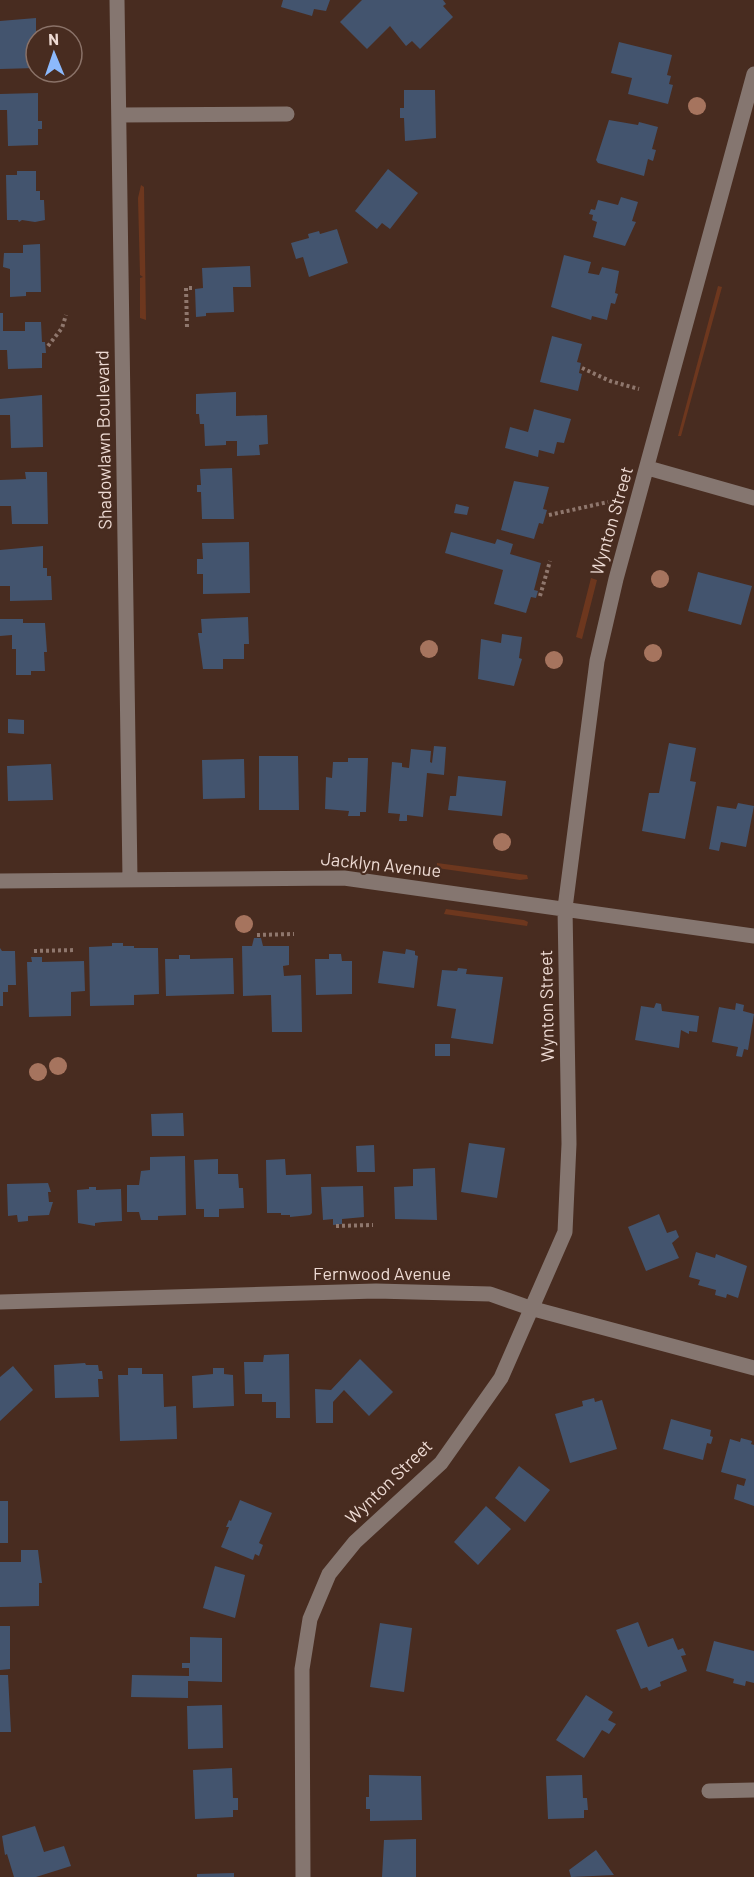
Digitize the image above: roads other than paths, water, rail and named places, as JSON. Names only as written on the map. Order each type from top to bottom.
[{"type":"street","name":"Shadowlawn Boulevard","points":[[117,0],[130,879]]},
{"type":"street","name":"Wynton Street","points":[[303,1877],[302,1669],[310,1619],[329,1574],[355,1542],[441,1462],[501,1378],[565,1232],[569,1144],[565,908],[597,661],[616,579],[754,74]]},
{"type":"street","points":[[119,116],[287,114]]},
{"type":"street","points":[[648,468],[754,498]]},
{"type":"street","name":"Jacklyn Avenue","points":[[0,881],[344,878],[754,936]]},
{"type":"street","name":"Fernwood Avenue","points":[[0,1302],[376,1291],[490,1294],[530,1308],[754,1368]]},
{"type":"street","points":[[709,1791],[754,1790]]}]
